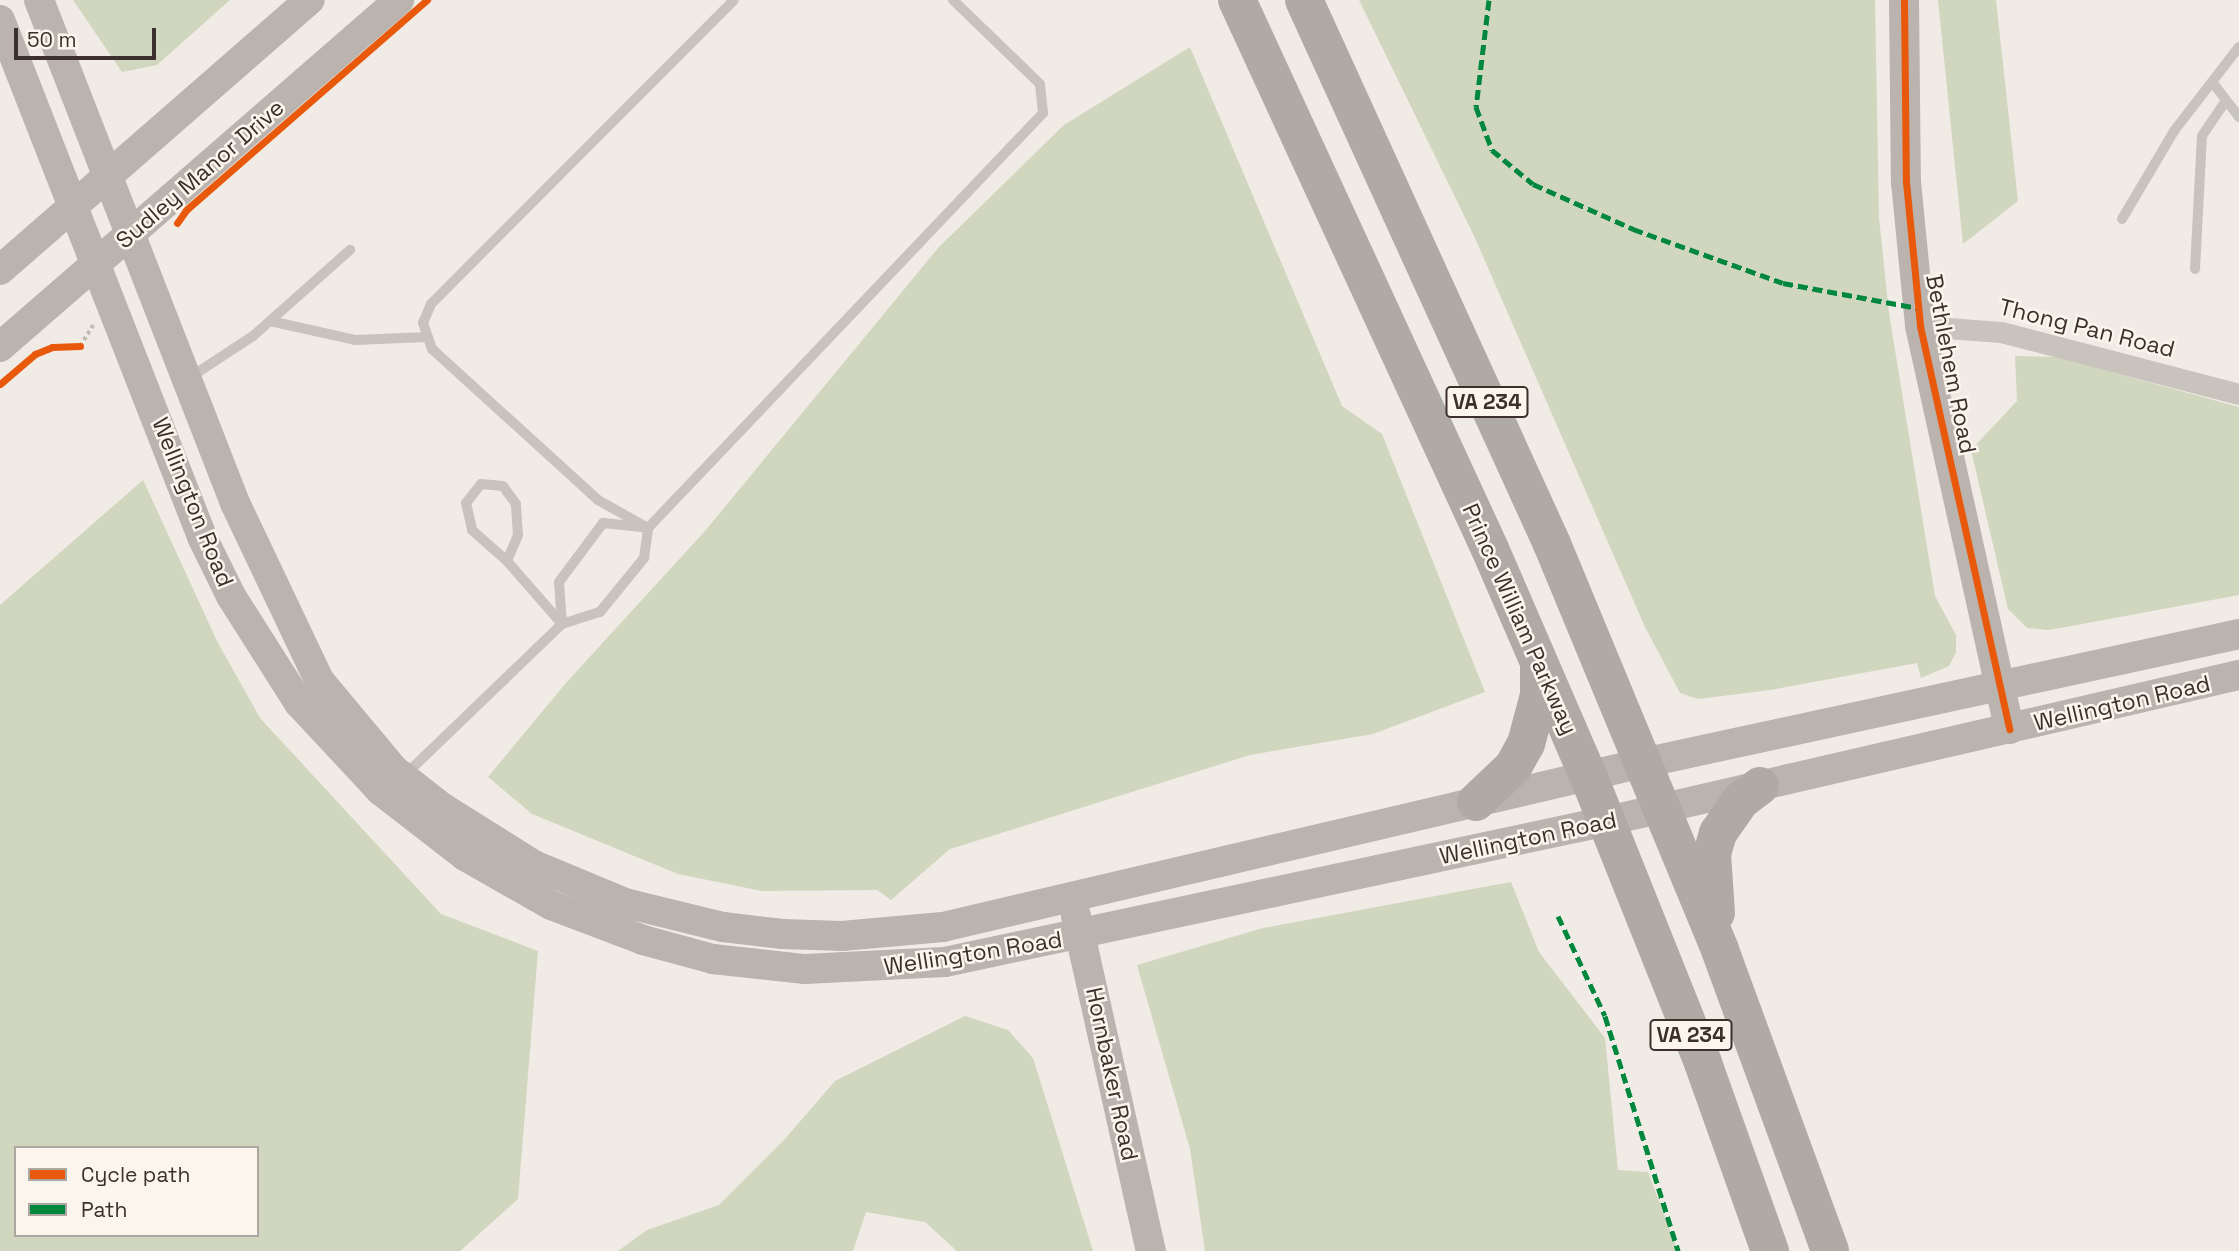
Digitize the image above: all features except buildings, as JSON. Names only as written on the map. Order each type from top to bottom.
[{"type":"highway","name":"Prince William Parkway","points":[[1237,0],[1538,659],[1588,775],[1770,1251]]},
{"type":"highway","name":"VA 234","points":[[1304,0],[1552,544],[1720,950],[1830,1251]]},
{"type":"highway","points":[[1476,802],[1504,776],[1526,744],[1539,695],[1538,659]]},
{"type":"highway","points":[[1720,950],[1712,854],[1728,816],[1760,786]]},
{"type":"main road","name":"Wellington Road","points":[[39,0],[189,378],[235,503],[291,629],[319,680],[352,724],[403,777],[492,841],[547,871],[625,903],[723,927],[794,934],[889,934],[1070,899],[1588,775],[2239,634]]},
{"type":"main road","points":[[0,270],[310,0]]},
{"type":"main road","name":"Sudley Manor Drive","points":[[0,347],[398,0]]},
{"type":"main road","name":"Bethlehem Road","points":[[1904,0],[1906,182],[1920,326],[2009,729]]},
{"type":"main road","name":"Wellington Road","points":[[0,20],[98,263],[204,539],[263,651],[299,704],[338,749],[381,791],[465,856],[551,905],[593,923],[702,956],[762,966],[902,968],[1082,935],[1607,821],[2239,675]]},
{"type":"main road","name":"Hornbaker Road","points":[[1070,899],[1082,935],[1152,1251]]},
{"type":"street","name":"Thong Pan Road","points":[[1920,326],[2001,332],[2239,394]]},
{"type":"lane","points":[[648,528],[598,500],[432,349],[423,323],[431,303],[734,0]]},
{"type":"lane","points":[[403,777],[562,624],[600,612],[644,558],[648,528],[1043,113],[1040,84],[953,0]]},
{"type":"lane","points":[[2122,219],[2174,131],[2239,47]]},
{"type":"lane","points":[[2213,83],[2224,103],[2239,117]]},
{"type":"lane","points":[[2195,268],[2202,136],[2224,103]]},
{"type":"lane","points":[[189,378],[228,356],[350,250]]},
{"type":"lane","points":[[270,321],[355,340],[428,337]]},
{"type":"lane","points":[[508,561],[518,535],[516,504],[503,486],[481,484],[466,503],[472,530],[508,561],[562,624]]},
{"type":"lane","points":[[562,624],[559,582],[603,523],[648,528]]},
{"type":"green space","points":[[73,0],[230,0],[157,65],[122,72]]},
{"type":"green space","points":[[1359,0],[1875,0],[1879,218],[1889,313],[1935,596],[1956,635],[1956,652],[1949,666],[1921,678],[1917,663],[1770,690],[1698,699],[1680,693],[1645,627],[1475,238]]},
{"type":"green space","points":[[1938,0],[1996,0],[2018,201],[1963,244]]},
{"type":"green space","points":[[1190,47],[1342,406],[1382,434],[1485,692],[1373,734],[1250,755],[950,849],[891,900],[877,890],[762,891],[678,874],[532,814],[488,777],[565,684],[705,531],[939,247],[1064,125]]},
{"type":"green space","points":[[2015,356],[2057,357],[2239,407],[2239,595],[2049,630],[2027,628],[2008,609],[1971,450],[2017,401]]},
{"type":"green space","points":[[143,480],[217,641],[260,718],[441,914],[538,951],[518,1199],[460,1251],[0,1251],[0,605]]},
{"type":"green space","points":[[1511,882],[1539,952],[1605,1038],[1618,1170],[1648,1172],[1678,1251],[1205,1251],[1190,1149],[1137,965],[1263,928]]},
{"type":"green space","points":[[965,1016],[1008,1030],[1033,1058],[1093,1251],[957,1251],[925,1222],[866,1212],[853,1251],[618,1251],[647,1230],[719,1205],[784,1140],[835,1081]]},
{"type":"marked path","points":[[1489,0],[1476,107],[1492,150],[1533,184],[1633,229],[1783,283],[1918,308]]},
{"type":"marked path","points":[[1558,916],[1605,1016],[1678,1251]]},
{"type":"cycle path","points":[[177,223],[186,210],[427,0]]},
{"type":"cycle path","points":[[1904,0],[1906,182],[1920,326],[2009,729]]},
{"type":"cycle path","points":[[0,384],[35,354],[52,347],[80,346]]}]
